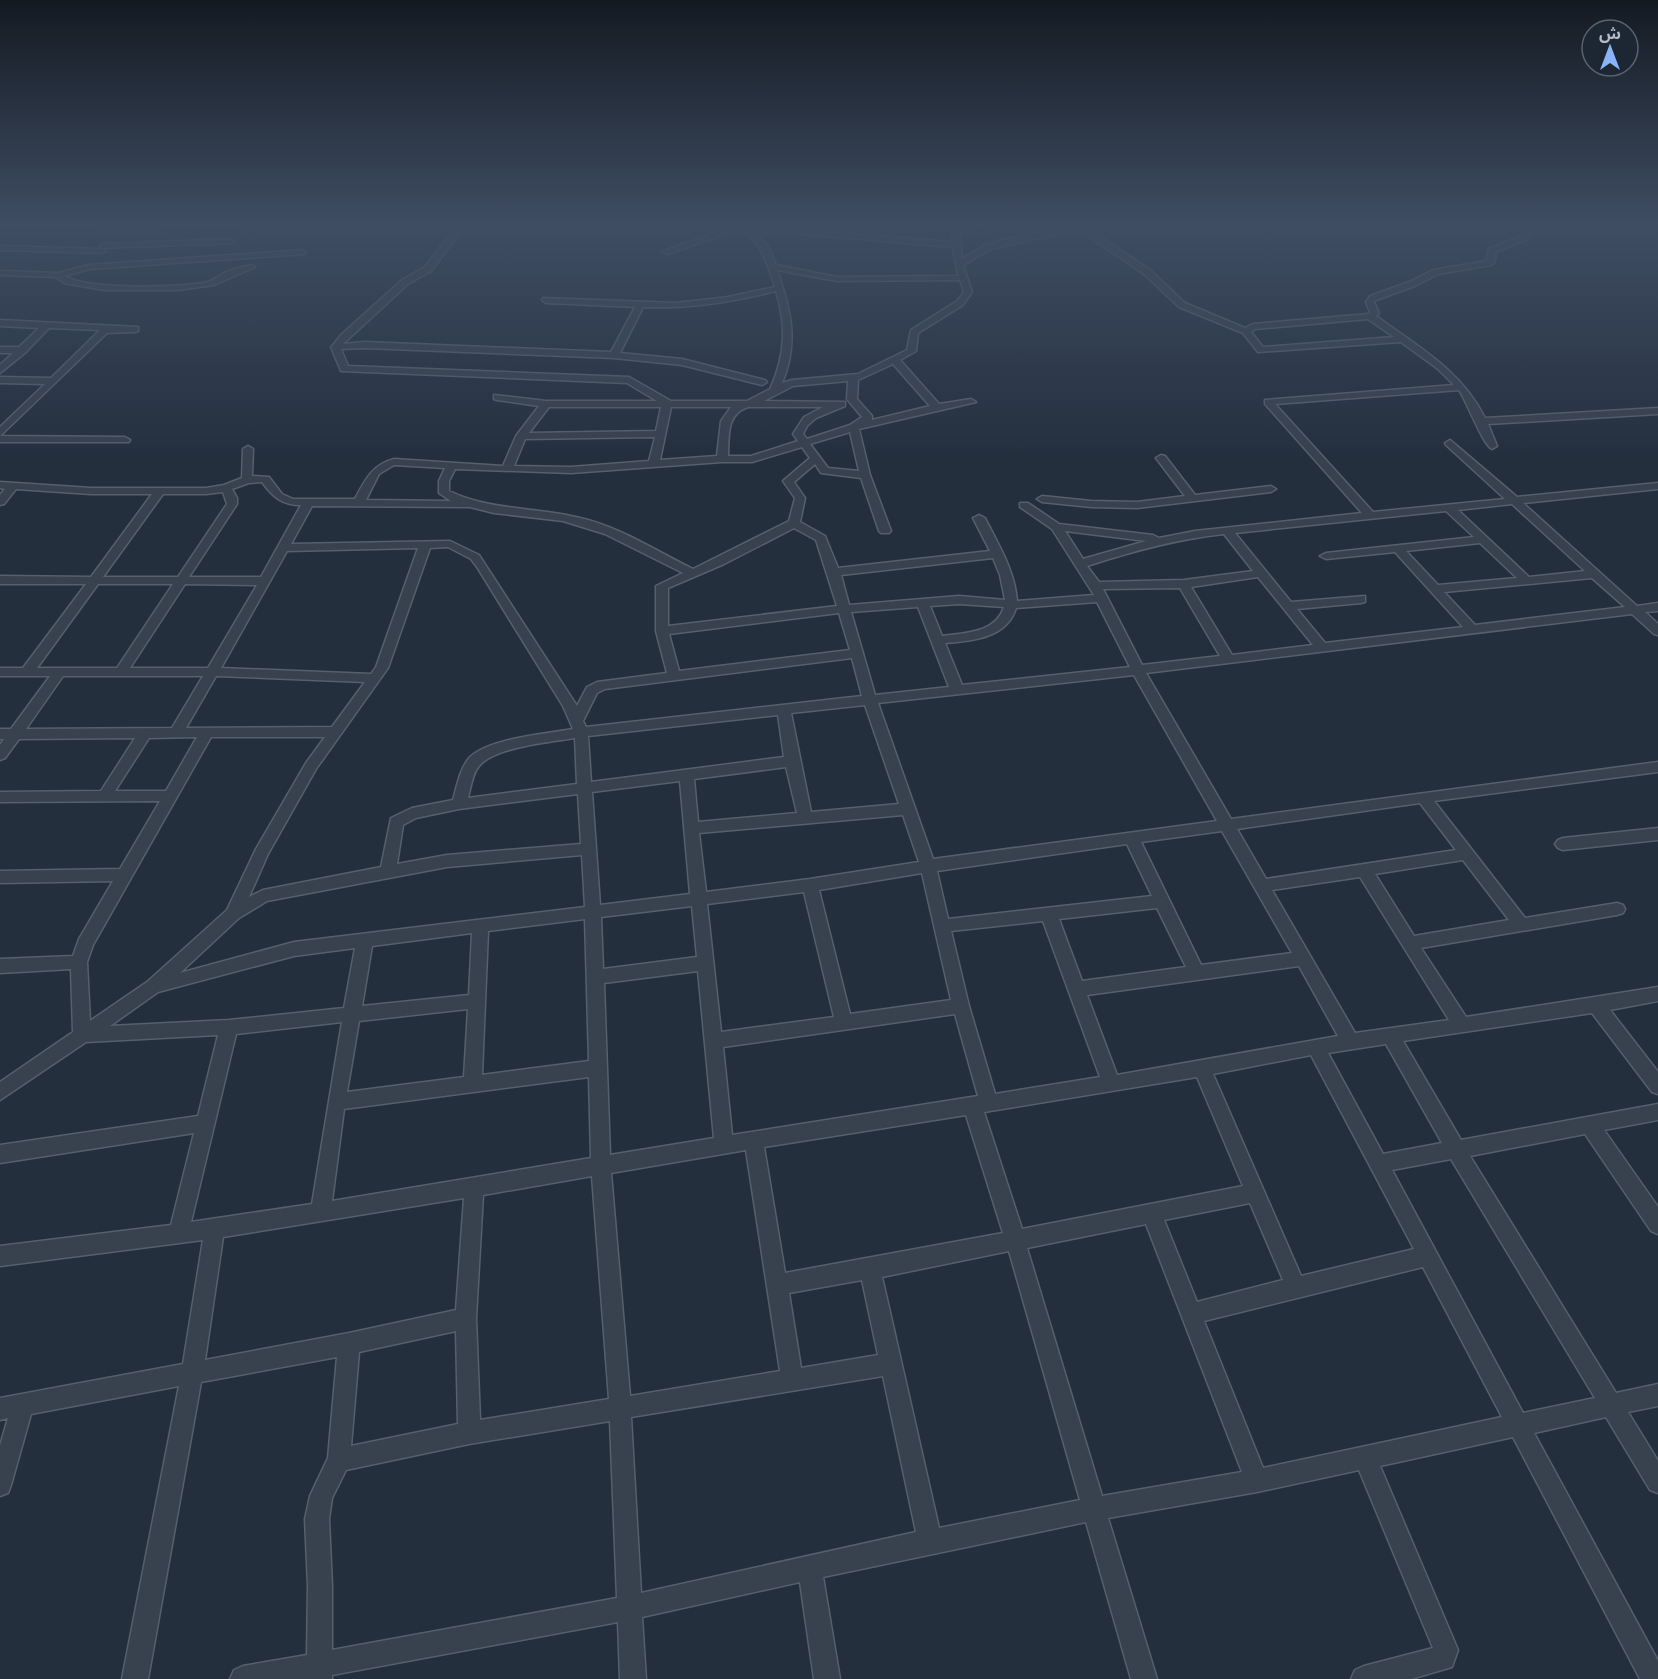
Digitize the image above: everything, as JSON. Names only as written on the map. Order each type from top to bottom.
[{"type":"street","points":[[336,347],[383,301]]},
{"type":"street","points":[[571,301],[640,305],[699,304],[712,301]]},
{"type":"street","points":[[774,390],[785,365],[789,341],[789,321],[784,301]]},
{"type":"street","points":[[722,459],[728,416],[738,407],[764,398],[774,390],[792,383],[853,378],[896,361],[911,351],[914,332],[961,301]]},
{"type":"street","points":[[1178,301],[1246,331],[1260,350],[1403,339]]},
{"type":"street","points":[[1246,331],[1253,327],[1370,316],[1375,313],[1370,301]]},
{"type":"street","points":[[614,355],[640,305]]},
{"type":"street","points":[[1370,316],[1432,360],[1461,387],[1482,421],[1492,446]]},
{"type":"street","points":[[0,323],[105,328],[105,330],[135,329]]},
{"type":"street","points":[[0,370],[47,326]]},
{"type":"street","points":[[0,433],[105,330]]},
{"type":"street","points":[[336,347],[365,345],[614,355],[682,362],[762,382]]},
{"type":"street","points":[[336,347],[344,369],[629,380],[668,403]]},
{"type":"street","points":[[0,350],[23,350]]},
{"type":"street","points":[[896,361],[937,407]]},
{"type":"street","points":[[847,403],[853,378]]},
{"type":"street","points":[[0,380],[54,381]]},
{"type":"street","points":[[1370,515],[1268,402],[1461,387]]},
{"type":"street","points":[[496,397],[546,404],[847,403],[868,418],[854,427]]},
{"type":"street","points":[[359,503],[375,471],[385,464],[399,462],[507,469],[571,470],[722,459],[752,459],[854,427],[937,407],[971,402]]},
{"type":"street","points":[[654,464],[668,403]]},
{"type":"street","points":[[847,403],[818,413],[802,424],[798,434],[801,442],[825,471],[865,475]]},
{"type":"street","points":[[507,469],[521,436],[546,404]]},
{"type":"street","points":[[1482,421],[1658,411]]},
{"type":"street","points":[[854,427],[865,475],[885,531]]},
{"type":"street","points":[[521,436],[660,434]]},
{"type":"street","points":[[0,440],[125,440]]},
{"type":"street","points":[[1450,443],[1658,631]]},
{"type":"street","points":[[247,480],[248,449]]},
{"type":"street","points":[[674,675],[662,631],[662,586],[720,562],[794,523],[800,498],[789,481],[816,458]]},
{"type":"street","points":[[1161,458],[1193,499]]},
{"type":"street","points":[[451,466],[444,481],[444,493],[469,504]]},
{"type":"street","points":[[0,485],[91,491],[206,491],[226,488],[247,480],[265,479],[283,500],[308,503],[469,504],[579,521],[614,534],[694,574]]},
{"type":"street","points":[[0,502],[14,485]]},
{"type":"street","points":[[1081,564],[1162,540],[1227,531],[1658,486]]},
{"type":"street","points":[[120,673],[232,504],[232,498],[226,488]]},
{"type":"street","points":[[1042,499],[1126,505],[1271,489]]},
{"type":"street","points":[[27,672],[160,491]]},
{"type":"street","points":[[177,732],[308,503]]},
{"type":"street","points":[[1024,505],[1041,515],[1056,528],[1081,564],[1225,825],[1305,958],[1351,1042]]},
{"type":"street","points":[[1448,507],[1525,579]]},
{"type":"street","points":[[937,640],[969,636],[995,628],[1009,615],[1012,604],[1011,590],[978,518]]},
{"type":"street","points":[[794,523],[820,538],[834,572],[870,700],[928,866],[961,1006],[981,1106],[1015,1239],[1144,1679]]},
{"type":"street","points":[[1056,528],[1162,540]]},
{"type":"street","points":[[1227,531],[1321,647]]},
{"type":"street","points":[[1326,556],[1481,540]]},
{"type":"street","points":[[284,548],[450,544],[475,557],[570,706],[578,726],[586,787],[596,977],[601,1167],[620,1407],[633,1679]]},
{"type":"street","points":[[233,914],[261,853],[311,766],[376,678],[390,650],[425,545]]},
{"type":"street","points":[[1398,549],[1472,629]]},
{"type":"street","points":[[834,572],[996,554]]},
{"type":"street","points":[[662,631],[844,609],[970,599],[1038,605],[1097,592],[1184,584],[1262,573]]},
{"type":"street","points":[[1435,589],[1595,574]]},
{"type":"street","points":[[0,580],[265,581]]},
{"type":"street","points":[[1184,584],[1228,659]]},
{"type":"street","points":[[1289,606],[1362,599]]},
{"type":"street","points":[[923,603],[957,690]]},
{"type":"street","points":[[459,804],[471,768],[477,759],[503,748],[578,726],[784,710],[1658,607]]},
{"type":"street","points":[[578,726],[592,690],[602,685],[856,653]]},
{"type":"street","points":[[0,672],[210,672],[376,678]]},
{"type":"street","points":[[0,755],[59,673]]},
{"type":"street","points":[[784,710],[792,761],[805,818]]},
{"type":"street","points":[[0,735],[208,731],[334,732]]},
{"type":"street","points":[[82,1035],[79,962],[85,944],[208,731]]},
{"type":"street","points":[[105,796],[144,734]]},
{"type":"street","points":[[388,871],[396,822],[412,813],[459,804],[792,761]]},
{"type":"street","points":[[153,987],[270,954],[365,939],[480,927],[810,885],[928,866],[1658,767]]},
{"type":"street","points":[[686,774],[724,1145]]},
{"type":"street","points":[[0,797],[172,796]]},
{"type":"street","points":[[1424,798],[1521,924]]},
{"type":"street","points":[[693,828],[908,809]]},
{"type":"street","points":[[1563,844],[1657,834]]},
{"type":"street","points":[[1132,839],[1197,974]]},
{"type":"street","points":[[0,1092],[153,987],[233,914],[263,896],[447,861],[588,849]]},
{"type":"street","points":[[1262,886],[1467,854]]},
{"type":"street","points":[[1364,870],[1462,1026]]},
{"type":"street","points":[[0,876],[124,875]]},
{"type":"street","points":[[810,885],[844,1023]]},
{"type":"street","points":[[942,926],[1162,901]]},
{"type":"street","points":[[1410,943],[1617,909]]},
{"type":"street","points":[[1049,914],[1111,1083]]},
{"type":"street","points":[[473,1084],[480,927]]},
{"type":"street","points":[[321,1211],[336,1102],[365,939]]},
{"type":"street","points":[[1078,989],[1305,958]]},
{"type":"street","points":[[0,966],[79,962]]},
{"type":"street","points":[[596,977],[705,963]]},
{"type":"street","points":[[0,1256],[179,1233],[601,1167],[754,1140],[981,1106],[1202,1069],[1316,1047],[1597,1006],[1658,994]]},
{"type":"street","points":[[82,1035],[229,1027],[476,1001]]},
{"type":"street","points":[[713,1041],[961,1006]]},
{"type":"street","points":[[1597,1006],[1658,1086]]},
{"type":"street","points":[[179,1233],[229,1027]]},
{"type":"street","points":[[1391,1036],[1455,1148],[1658,1482]]},
{"type":"street","points":[[1316,1047],[1654,1679]]},
{"type":"street","points":[[336,1102],[598,1068]]},
{"type":"street","points":[[1202,1069],[1296,1287]]},
{"type":"street","points":[[1378,1164],[1658,1112]]},
{"type":"street","points":[[0,1154],[206,1123]]},
{"type":"street","points":[[1589,1124],[1656,1219]]},
{"type":"street","points":[[754,1140],[792,1379]]},
{"type":"street","points":[[469,1433],[466,1318],[474,1187]]},
{"type":"street","points":[[777,1285],[870,1269],[1256,1193]]},
{"type":"street","points":[[1152,1214],[1257,1481]]},
{"type":"street","points":[[135,1679],[192,1373],[215,1227]]},
{"type":"street","points":[[1192,1314],[1428,1256]]},
{"type":"street","points":[[870,1269],[930,1541]]},
{"type":"street","points":[[0,1409],[349,1344],[466,1318]]},
{"type":"street","points":[[320,1671],[317,1519],[321,1496],[339,1460],[349,1344]]},
{"type":"street","points":[[339,1460],[469,1433],[890,1364]]},
{"type":"street","points":[[243,1679],[320,1671],[629,1608],[930,1541],[1094,1509],[1257,1481],[1658,1395]]},
{"type":"street","points":[[0,1485],[23,1404]]},
{"type":"street","points":[[1364,1679],[1443,1658],[1446,1650],[1365,1458]]},
{"type":"street","points":[[810,1567],[827,1679]]}]
